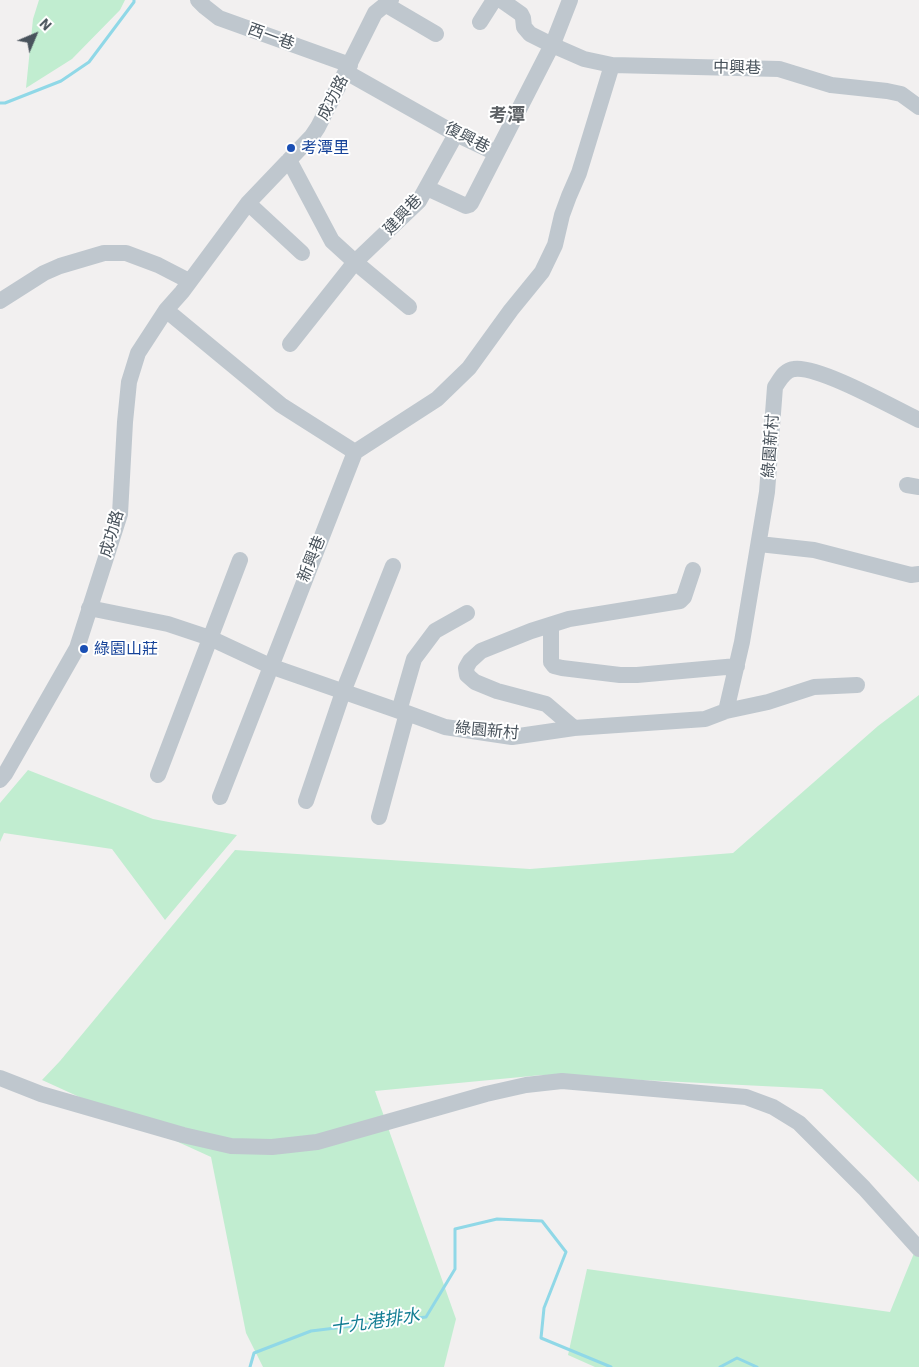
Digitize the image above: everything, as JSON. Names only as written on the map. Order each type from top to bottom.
[{"type":"street","name":"西一巷","points":[[198,0],[219,18],[348,68]]},
{"type":"street","points":[[480,22],[494,0]]},
{"type":"street","name":"中興巷","points":[[501,0],[521,14],[524,27],[530,34],[584,59],[612,65],[779,69],[831,86],[900,94],[919,107]]},
{"type":"street","points":[[496,153],[552,45],[569,0]]},
{"type":"street","name":"成功路","points":[[0,780],[78,648],[120,514],[129,382],[138,353],[166,310],[248,202],[312,136],[376,13],[388,2]]},
{"type":"street","points":[[388,2],[436,34]]},
{"type":"street","points":[[166,310],[281,405],[355,452],[437,399],[469,368],[511,310],[542,272],[555,245],[562,215],[579,173],[612,65]]},
{"type":"street","name":"復興巷","points":[[348,68],[456,134],[496,153],[468,205],[466,206],[427,188]]},
{"type":"street","name":"建興巷","points":[[290,344],[354,262],[415,206],[427,188],[456,134]]},
{"type":"street","points":[[289,160],[332,241],[354,262],[409,307]]},
{"type":"street","points":[[248,202],[302,253]]},
{"type":"street","points":[[0,301],[44,273],[60,266],[104,253],[126,252],[158,265],[189,281]]},
{"type":"street","name":"綠園新村","points":[[726,711],[742,642],[767,492],[775,387],[784,374],[793,369],[811,370],[845,383],[919,420]]},
{"type":"street","name":"新興巷","points":[[220,797],[355,452]]},
{"type":"street","points":[[759,544],[814,550],[911,575],[919,574]]},
{"type":"street","points":[[158,775],[240,560]]},
{"type":"street","points":[[306,801],[343,692],[393,566]]},
{"type":"street","points":[[574,728],[546,704],[498,691],[475,682],[467,675],[466,668],[470,661],[481,651],[551,624],[569,619],[680,601],[684,597],[693,570]]},
{"type":"street","points":[[89,608],[168,624],[210,638],[270,666],[343,692]]},
{"type":"street","points":[[379,817],[414,659],[435,631],[467,613]]},
{"type":"street","points":[[551,624],[550,662],[554,666],[562,668],[620,675],[638,675],[737,666]]},
{"type":"street","name":"綠園新村","points":[[343,692],[445,727],[512,737],[574,728],[705,719],[726,711],[768,702],[814,687],[857,685]]},
{"type":"street","points":[[0,1078],[41,1094],[183,1135],[231,1146],[264,1146],[317,1142],[486,1094],[526,1085],[562,1081],[746,1097],[774,1107],[799,1123],[864,1188],[919,1249]]},
{"type":"green space","points":[[39,0],[125,0],[120,10],[72,59],[26,88],[33,19]]},
{"type":"green space","points":[[919,695],[919,1182],[822,1089],[542,1075],[375,1091],[456,1319],[444,1367],[263,1367],[246,1333],[211,1157],[42,1080],[60,1061],[235,850],[530,869],[733,853],[878,726]]},
{"type":"green space","points":[[28,770],[153,819],[237,835],[165,920],[112,849],[4,833],[0,842],[0,803]]},
{"type":"green space","points":[[919,1241],[919,1367],[595,1367],[568,1355],[587,1269],[890,1312]]},
{"type":"waterway","points":[[0,103],[5,103],[61,81],[89,62],[134,0]]},
{"type":"waterway","name":"十九港排水","points":[[250,1367],[254,1353],[311,1331],[426,1317],[455,1269],[455,1229],[497,1219],[542,1221],[566,1252],[544,1308],[541,1338],[611,1367]]},
{"type":"waterway","name":"十九港排水","points":[[720,1367],[737,1358],[757,1367]]},
{"type":"place","name":"考潭里","points":[[291,148]]},
{"type":"place","name":"綠園山莊","points":[[84,649]]},
{"type":"district","name":"考潭","points":[[507,116]]}]
